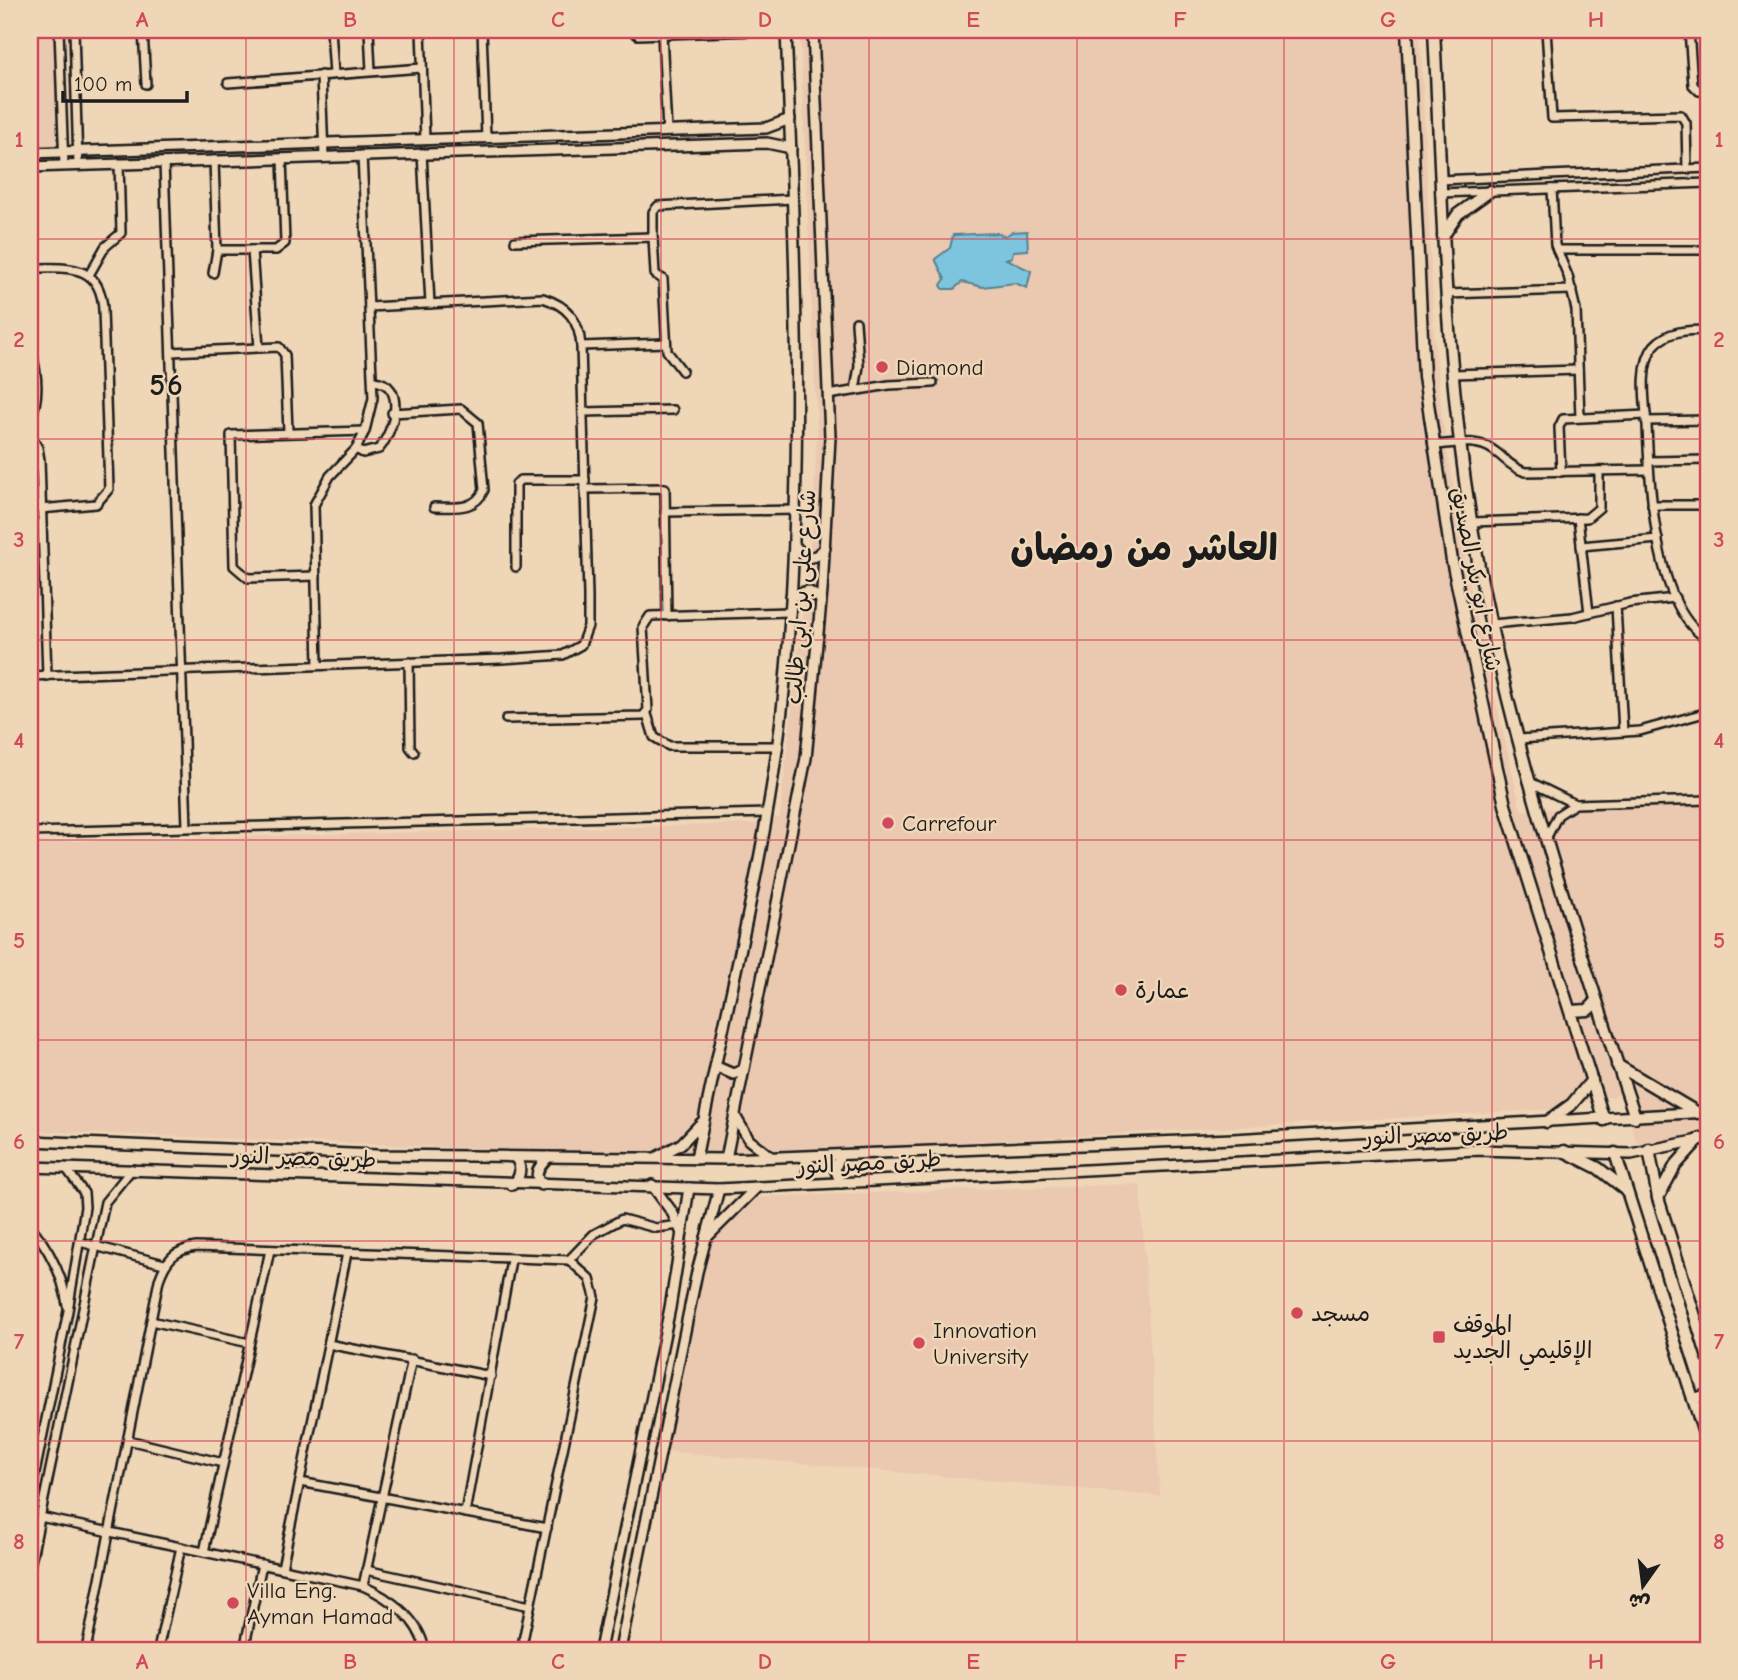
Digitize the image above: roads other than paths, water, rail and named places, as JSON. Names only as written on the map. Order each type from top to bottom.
[{"type":"main road","name":"شارع ابو بكر الصديق","points":[[1407,30],[1419,319],[1433,445],[1452,561],[1499,779],[1530,890],[1604,1120]]},
{"type":"main road","name":"شارع ابو بكر الصديق","points":[[1434,30],[1446,294],[1460,443],[1472,522],[1528,781],[1595,1002],[1635,1117]]},
{"type":"main road","points":[[1443,236],[1458,215],[1490,191]]},
{"type":"main road","points":[[1571,1011],[1585,1011],[1595,1002]]},
{"type":"main road","points":[[1617,1065],[1703,1112]]},
{"type":"main road","points":[[1547,1122],[1573,1104],[1592,1080]]},
{"type":"main road","points":[[1658,1198],[1675,1166],[1704,1138]]},
{"type":"main road","points":[[1649,1149],[1658,1198],[1708,1358]]},
{"type":"main road","points":[[1564,1150],[1598,1168],[1628,1191]]},
{"type":"main road","points":[[1615,1153],[1708,1446]]},
{"type":"main road","points":[[1693,1399],[1708,1395]]},
{"type":"street","points":[[59,30],[64,166]]},
{"type":"street","points":[[74,30],[79,165]]},
{"type":"street","points":[[144,30],[146,84]]},
{"type":"street","points":[[331,30],[334,74]]},
{"type":"street","points":[[369,30],[371,71]]},
{"type":"street","points":[[421,30],[426,140],[421,153],[430,304]]},
{"type":"street","points":[[482,30],[486,138]]},
{"type":"street","points":[[631,30],[635,35],[785,30]]},
{"type":"street","name":"شارع على بن ابى طالب","points":[[696,1159],[768,813],[791,596],[799,361],[785,30]]},
{"type":"street","name":"شارع على بن ابى طالب","points":[[726,1159],[806,758],[825,548],[828,394],[813,30]]},
{"type":"street","points":[[1546,30],[1552,117],[1681,114],[1686,123],[1687,169]]},
{"type":"street","points":[[1689,30],[1693,85],[1699,91],[1708,92]]},
{"type":"street","points":[[662,34],[667,131]]},
{"type":"street","points":[[228,83],[422,68]]},
{"type":"street","points":[[321,75],[324,156]]},
{"type":"street","points":[[30,153],[775,127],[790,119]]},
{"type":"street","points":[[426,140],[436,153]]},
{"type":"street","points":[[30,167],[767,143],[791,148]]},
{"type":"street","points":[[318,665],[314,505],[330,476],[356,449],[365,431],[370,415],[373,381],[362,155]]},
{"type":"street","points":[[217,250],[276,250],[285,243],[282,158]]},
{"type":"street","points":[[213,273],[217,250],[214,160]]},
{"type":"street","points":[[164,162],[187,827]]},
{"type":"street","points":[[89,275],[105,247],[121,233],[119,163]]},
{"type":"street","points":[[1440,180],[1708,168]]},
{"type":"street","points":[[1461,179],[1462,193]]},
{"type":"street","points":[[1440,194],[1708,183]]},
{"type":"street","points":[[1552,189],[1556,250],[1572,290],[1580,417]]},
{"type":"street","points":[[682,372],[667,351],[662,279],[655,274],[653,212],[658,206],[793,199]]},
{"type":"street","points":[[515,241],[653,237]]},
{"type":"street","points":[[253,250],[259,348]]},
{"type":"street","points":[[1556,250],[1708,250]]},
{"type":"street","points":[[30,268],[76,269],[89,275],[98,285],[102,299],[109,489],[96,504],[40,509]]},
{"type":"street","points":[[1446,294],[1572,290]]},
{"type":"street","points":[[30,677],[563,655],[581,645],[588,626],[585,480],[580,329],[574,317],[565,308],[543,298],[369,307]]},
{"type":"street","points":[[855,390],[859,366],[856,322]]},
{"type":"street","points":[[1708,330],[1673,333],[1653,347],[1646,365],[1648,461],[1658,539],[1675,598],[1689,623],[1708,639]]},
{"type":"street","points":[[581,346],[666,342]]},
{"type":"street","points":[[30,346],[35,362],[37,400],[30,420]]},
{"type":"street","points":[[171,352],[279,347],[285,355],[288,432]]},
{"type":"street","points":[[1453,374],[1578,370]]},
{"type":"street","points":[[356,449],[363,453],[379,449],[385,443],[396,400],[393,389],[384,382],[373,381]]},
{"type":"street","points":[[828,394],[933,383]]},
{"type":"street","points":[[392,413],[461,409],[478,423],[484,491],[480,501],[472,505],[434,507]]},
{"type":"street","points":[[583,412],[673,410]]},
{"type":"street","points":[[1561,472],[1560,421],[1580,417],[1708,420]]},
{"type":"street","points":[[316,576],[248,578],[239,574],[232,558],[231,435],[365,431]]},
{"type":"street","points":[[30,434],[38,448],[40,460],[47,676]]},
{"type":"street","points":[[1433,445],[1485,445],[1513,468],[1525,472],[1649,470]]},
{"type":"street","points":[[1648,461],[1708,460]]},
{"type":"street","points":[[1472,522],[1587,518],[1599,508],[1599,471]]},
{"type":"street","points":[[516,567],[516,484],[520,480],[585,480]]},
{"type":"street","points":[[585,489],[665,488],[667,616]]},
{"type":"street","points":[[1652,505],[1708,505]]},
{"type":"street","points":[[665,512],[796,510]]},
{"type":"street","points":[[1578,518],[1589,613]]},
{"type":"street","points":[[1581,546],[1658,539]]},
{"type":"street","points":[[794,545],[806,558],[816,556],[825,548]]},
{"type":"street","points":[[791,596],[808,591],[821,599]]},
{"type":"street","points":[[1492,624],[1589,613],[1616,606],[1675,598]]},
{"type":"street","points":[[1616,606],[1623,732]]},
{"type":"street","points":[[777,746],[669,746],[654,737],[647,714],[645,621],[650,616],[789,612]]},
{"type":"street","points":[[409,662],[410,747],[414,752]]},
{"type":"street","points":[[1519,739],[1657,728],[1708,712]]},
{"type":"street","points":[[506,719],[546,720],[647,714]]},
{"type":"street","points":[[1528,781],[1575,804],[1708,800]]},
{"type":"street","points":[[1545,843],[1558,815],[1575,804]]},
{"type":"street","points":[[30,832],[768,813]]},
{"type":"street","points":[[717,1067],[727,1074],[743,1070]]},
{"type":"street","name":"طريق مصر النور","points":[[30,1141],[514,1157],[726,1159],[1604,1120],[1703,1112]]},
{"type":"street","points":[[734,1115],[749,1140],[772,1158]]},
{"type":"street","points":[[651,1158],[681,1144],[704,1119]]},
{"type":"street","name":"طريق مصر النور","points":[[30,1167],[512,1185],[652,1185],[755,1189],[841,1182],[1476,1150],[1564,1150],[1631,1154],[1704,1138]]},
{"type":"street","points":[[840,1155],[835,1169],[836,1177],[841,1182]]},
{"type":"street","points":[[512,1185],[518,1179],[520,1170],[514,1157]]},
{"type":"street","points":[[541,1185],[537,1177],[538,1168],[548,1157]]},
{"type":"street","points":[[801,1185],[809,1170],[803,1157]]},
{"type":"street","points":[[30,1498],[68,1311],[85,1207],[84,1193],[66,1168]]},
{"type":"street","points":[[30,1567],[94,1245],[105,1202],[132,1170]]},
{"type":"street","points":[[652,1185],[680,1225],[682,1237]]},
{"type":"street","points":[[600,1650],[677,1269],[689,1188]]},
{"type":"street","points":[[620,1650],[704,1239],[719,1189]]},
{"type":"street","points":[[704,1239],[755,1189]]},
{"type":"street","points":[[569,1260],[594,1234],[622,1219],[656,1228],[680,1225]]},
{"type":"street","points":[[30,1224],[54,1261],[64,1286],[68,1311]]},
{"type":"street","points":[[80,1242],[164,1264]]},
{"type":"street","points":[[86,1650],[150,1321],[164,1264],[183,1249],[196,1247],[569,1260],[590,1279],[595,1297],[521,1650]]},
{"type":"street","points":[[204,1552],[270,1250]]},
{"type":"street","points":[[282,1568],[346,1253]]},
{"type":"street","points":[[465,1513],[511,1260]]},
{"type":"street","points":[[677,1269],[697,1272]]},
{"type":"street","points":[[150,1321],[250,1343]]},
{"type":"street","points":[[328,1344],[491,1376]]},
{"type":"street","points":[[363,1586],[412,1359]]},
{"type":"street","points":[[54,1382],[66,1384]]},
{"type":"street","points":[[128,1440],[223,1463]]},
{"type":"street","points":[[300,1482],[547,1528]]},
{"type":"street","points":[[40,1517],[363,1586],[384,1595],[401,1609],[414,1626],[425,1650]]},
{"type":"street","points":[[159,1650],[181,1547]]},
{"type":"street","points":[[244,1650],[262,1564]]},
{"type":"street","points":[[366,1570],[530,1606]]},
{"type":"water","points":[[1027,231],[1028,250],[1013,251],[1012,257],[1006,259],[1031,271],[1027,288],[1015,283],[983,287],[962,282],[954,289],[943,289],[941,285],[945,279],[935,259],[950,248],[953,235],[997,233],[1005,236],[1012,232]]},
{"type":"place","name":"Diamond","points":[[882,367]]},
{"type":"place","name":"Carrefour","points":[[888,823]]},
{"type":"place","name":"عمارة","points":[[1121,990]]},
{"type":"place","name":"مسجد","points":[[1297,1313]]},
{"type":"place","name":"الموقف الإقليمي الجديد","points":[[1439,1337]]},
{"type":"place","name":"Innovation University","points":[[919,1343]]},
{"type":"place","name":"Villa Eng. Ayman Hamad","points":[[233,1603]]},
{"type":"district","name":"56","points":[[167,385]]},
{"type":"district","name":"العاشر من رمضان","points":[[1144,547]]}]
